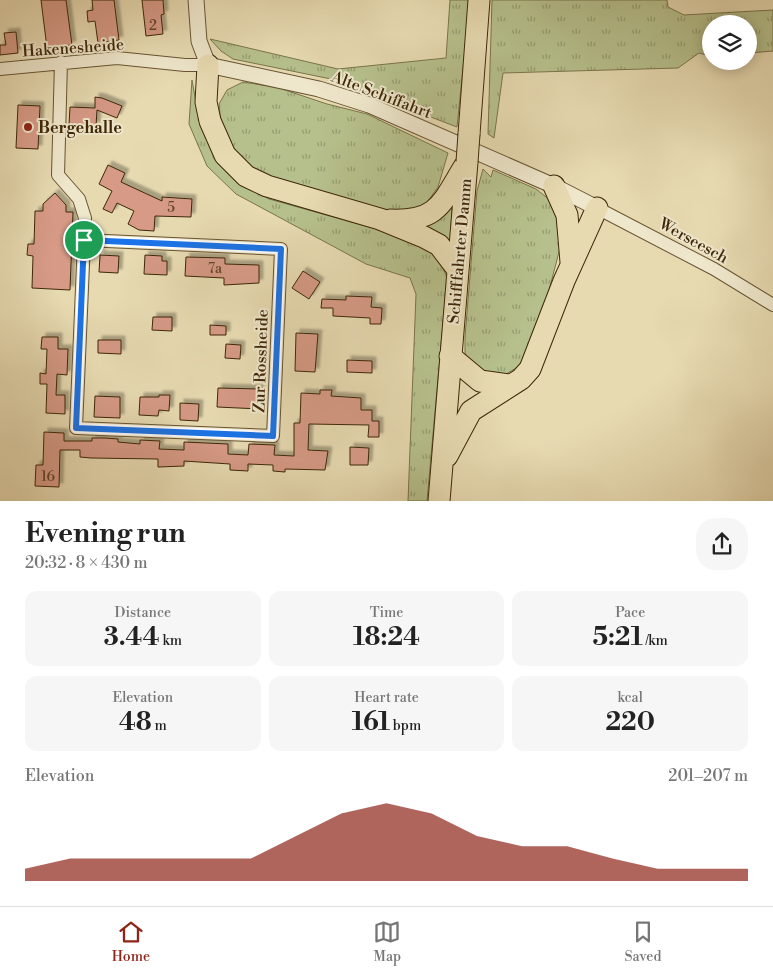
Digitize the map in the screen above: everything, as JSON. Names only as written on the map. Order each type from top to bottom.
[{"type":"highway","name":"Schifffahrter Damm","points":[[439,501],[470,134],[479,0]]},
{"type":"highway","points":[[208,65],[206,102],[216,139],[225,154],[246,176],[267,186],[380,219],[439,245],[458,270]]},
{"type":"highway","points":[[380,219],[420,219],[435,211],[467,162]]},
{"type":"highway","points":[[554,186],[567,215],[571,265]]},
{"type":"highway","points":[[442,468],[472,411],[509,385],[521,379],[530,369],[571,265],[597,208]]},
{"type":"highway","points":[[450,356],[480,381],[509,385]]},
{"type":"street","points":[[196,0],[200,41],[208,65]]},
{"type":"street","name":"Hakenesheide","points":[[0,69],[117,58],[185,65],[208,65]]},
{"type":"street","name":"Zur Rossheide","points":[[61,62],[58,175],[79,199],[84,208],[76,428],[273,436],[281,249],[84,240]]},
{"type":"street","name":"Alte Schiffahrt","points":[[208,65],[319,89],[368,105],[554,186],[597,208]]},
{"type":"street","name":"Werseesch","points":[[597,208],[714,268],[773,306]]},
{"type":"green space","points":[[450,0],[470,0],[457,127],[331,79],[233,59],[221,51],[210,39],[338,69],[446,58]]},
{"type":"green space","points":[[492,0],[667,0],[668,7],[684,15],[773,10],[773,51],[757,52],[757,15],[702,15],[702,54],[699,53],[678,68],[503,73],[494,138],[488,134]]},
{"type":"green space","points":[[192,80],[197,108],[241,183],[269,199],[401,236],[438,255],[447,278],[427,501],[408,501],[416,294],[410,278],[366,264],[236,194],[207,166],[189,124]]},
{"type":"green space","points":[[243,82],[276,87],[327,104],[367,114],[448,153],[438,187],[425,205],[407,212],[381,210],[265,177],[231,149],[221,122],[219,104],[227,90]]},
{"type":"green space","points":[[483,169],[491,177],[493,170],[536,189],[550,200],[558,214],[560,248],[546,302],[521,365],[503,376],[474,369],[465,353],[477,191]]},
{"type":"green space","points":[[450,208],[452,210],[450,243],[421,224]]},
{"type":"building","points":[[41,0],[66,0],[72,45],[47,48]]},
{"type":"building","points":[[92,0],[114,0],[119,40],[98,43],[95,21],[88,22],[87,11],[93,10]]},
{"type":"building","points":[[142,0],[163,0],[164,14],[161,15],[163,34],[146,36]]},
{"type":"building","points":[[16,32],[18,53],[0,55],[0,45],[6,45],[4,33]]},
{"type":"building","points":[[95,97],[122,106],[117,118],[97,110],[96,126],[69,125],[70,107],[95,108]]},
{"type":"building","name":"Bergehalle","points":[[18,105],[40,106],[38,149],[16,148]]},
{"type":"building","points":[[108,165],[125,173],[121,182],[162,201],[162,197],[192,199],[191,217],[155,216],[154,231],[139,230],[128,224],[134,211],[117,203],[112,213],[103,209],[112,191],[99,184]]},
{"type":"building","points":[[55,193],[66,205],[66,212],[73,212],[70,290],[32,288],[33,256],[27,255],[28,244],[34,244],[35,211],[43,211],[43,204]]},
{"type":"building","points":[[100,255],[119,256],[118,273],[99,272]]},
{"type":"building","points":[[145,255],[162,256],[162,261],[167,261],[167,275],[144,274]]},
{"type":"building","points":[[186,257],[225,258],[225,264],[259,265],[259,283],[224,285],[224,278],[185,276]]},
{"type":"building","points":[[303,271],[320,282],[309,299],[292,288]]},
{"type":"building","points":[[346,296],[372,297],[371,307],[382,308],[381,324],[370,324],[370,318],[333,316],[333,308],[321,308],[322,299],[346,300]]},
{"type":"building","points":[[153,317],[172,317],[172,331],[152,330]]},
{"type":"building","points":[[210,325],[226,326],[226,335],[210,335]]},
{"type":"building","points":[[296,333],[318,334],[315,372],[295,371]]},
{"type":"building","points":[[42,337],[58,337],[58,349],[68,349],[67,375],[57,374],[56,395],[65,395],[65,414],[46,413],[47,384],[40,384],[40,373],[46,374],[47,349],[41,349]]},
{"type":"building","points":[[98,340],[121,340],[121,354],[98,353]]},
{"type":"building","points":[[226,344],[241,345],[240,359],[225,358]]},
{"type":"building","points":[[347,360],[372,361],[372,373],[347,372]]},
{"type":"building","points":[[218,388],[260,389],[260,409],[217,407]]},
{"type":"building","points":[[320,390],[332,390],[331,396],[361,398],[361,410],[372,410],[372,421],[379,421],[379,437],[368,437],[369,425],[309,424],[308,450],[328,451],[325,470],[285,469],[285,472],[273,471],[273,465],[248,464],[248,471],[230,470],[230,464],[184,461],[184,466],[158,467],[158,459],[80,457],[80,450],[60,450],[59,487],[35,486],[36,465],[43,465],[44,432],[64,433],[64,441],[92,441],[92,438],[105,438],[118,439],[118,442],[140,444],[140,440],[160,441],[159,449],[184,450],[184,442],[228,444],[228,454],[248,455],[249,444],[275,445],[274,455],[294,456],[294,423],[300,423],[301,393],[320,394]]},
{"type":"building","points":[[159,395],[170,395],[169,411],[159,410],[158,416],[139,415],[140,397],[159,397]]},
{"type":"building","points":[[95,396],[120,397],[120,418],[94,417]]},
{"type":"building","points":[[180,403],[199,404],[198,421],[180,420]]},
{"type":"building","points":[[350,447],[369,448],[368,465],[350,465]]},
{"type":"place","name":"Bergehalle","points":[[28,127]]},
{"type":"route","points":[[84,240],[281,249],[273,436],[76,428],[84,240]]}]
